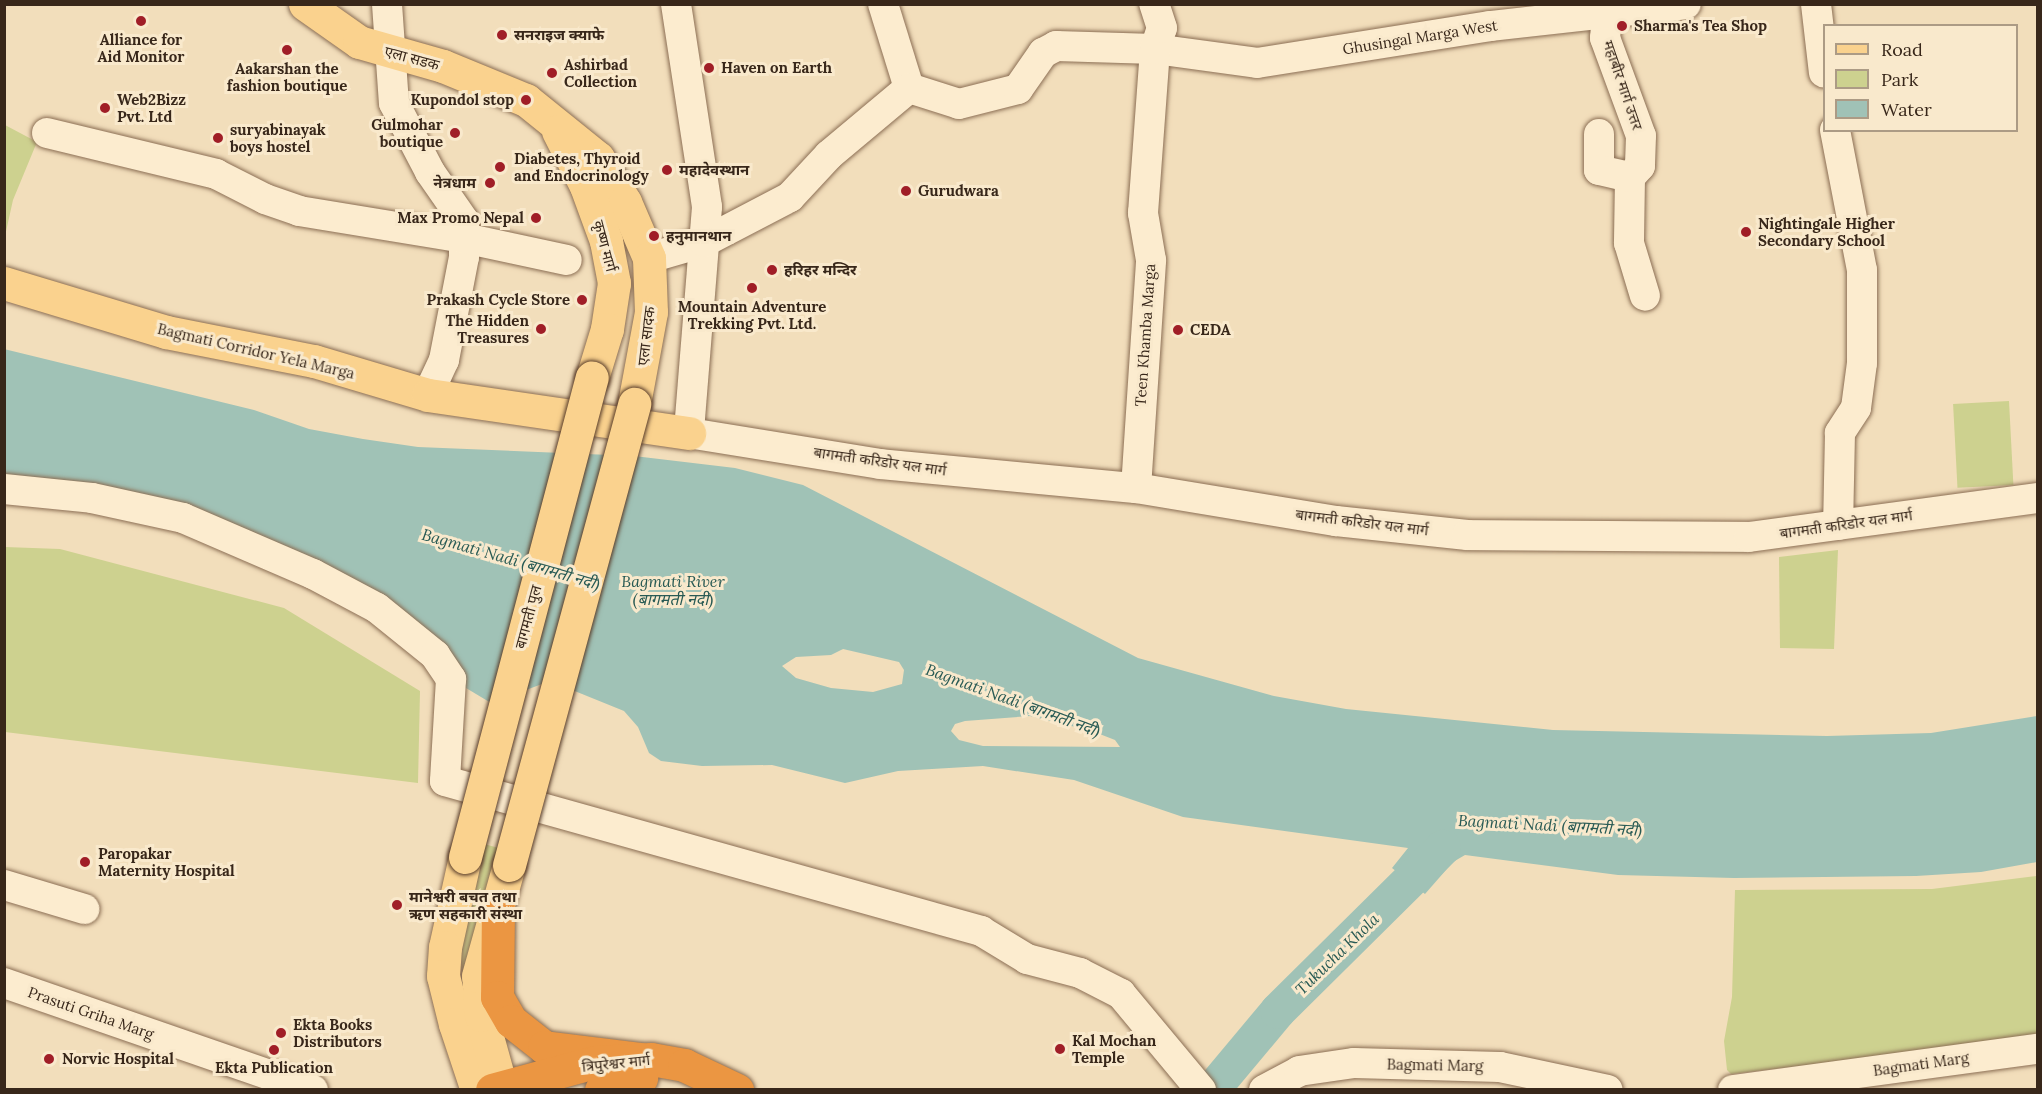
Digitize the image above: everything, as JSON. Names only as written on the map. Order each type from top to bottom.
[{"type":"highway","points":[[498,907],[497,997],[511,1021],[544,1047],[641,1068]]},
{"type":"highway","name":"त्रिपुरेश्वर मार्ग","points":[[559,1089],[671,1061],[737,1089]]},
{"type":"highway","name":"त्रिपुरेश्वर मार्ग","points":[[493,1089],[596,1062],[641,1068],[669,1081],[695,1089]]},
{"type":"highway","points":[[601,1089],[641,1068]]},
{"type":"main road","name":"एला सडक","points":[[304,4],[360,42],[389,53],[443,66],[526,100],[553,122]]},
{"type":"main road","name":"एला सादक","points":[[498,907],[634,404],[651,312],[648,258],[632,217],[598,158],[553,122]]},
{"type":"main road","name":"कृष्ण मार्ग","points":[[553,122],[586,186],[606,240],[614,283],[608,329],[592,378]]},
{"type":"main road","name":"Bagmati Corridor Yela Marga","points":[[4,283],[166,332],[314,361],[428,395],[689,433]]},
{"type":"main road","name":"बागमती पुल","points":[[493,1089],[455,1024],[443,976],[445,947],[465,857],[592,378]]},
{"type":"main road","points":[[493,1089],[478,991],[480,962],[498,907]]},
{"type":"street","points":[[387,4],[394,103],[430,172],[464,221],[464,238],[444,360],[428,395]]},
{"type":"street","points":[[676,4],[707,207],[689,433]]},
{"type":"street","points":[[648,258],[704,242],[790,197],[829,155],[909,88],[883,4]]},
{"type":"street","name":"Teen Khamba Marga","points":[[1136,488],[1151,260],[1143,213],[1155,49],[1162,28],[1154,4]]},
{"type":"street","name":"Ghusingal Marga West","points":[[909,88],[959,104],[1018,90],[1043,53],[1056,46],[1155,49],[1257,63],[1608,8],[1686,4]]},
{"type":"street","points":[[1816,4],[1823,64]]},
{"type":"street","name":"महाबीर मार्ग उत्तर","points":[[1608,8],[1605,38],[1641,136],[1640,166],[1630,177],[1629,243],[1645,296]]},
{"type":"street","points":[[1835,132],[1862,270],[1862,363],[1856,408],[1839,433],[1838,525]]},
{"type":"street","points":[[47,133],[216,174],[265,199],[299,211],[464,238],[567,260]]},
{"type":"street","points":[[1599,134],[1599,170],[1630,177]]},
{"type":"street","name":"बागमती करिडोर यल मार्ग","points":[[689,433],[880,464],[1136,488],[1336,520],[1467,536],[1749,537],[2037,498]]},
{"type":"street","points":[[4,489],[92,498],[183,518],[313,574],[377,608],[435,655],[452,679],[445,781],[981,931],[1027,959],[1080,973],[1121,994],[1191,1079]]},
{"type":"street","points":[[4,885],[84,909]]},
{"type":"street","name":"Prasuti Griha Marg","points":[[4,983],[314,1089]]},
{"type":"street","name":"Bagmati Marg","points":[[1733,1089],[2037,1049]]},
{"type":"street","name":"Bagmati Marg","points":[[1264,1089],[1299,1071],[1366,1064],[1500,1067],[1608,1089]]},
{"type":"green space","points":[[5,125],[37,142],[13,200],[5,236]]},
{"type":"green space","points":[[2009,401],[2013,485],[1957,488],[1953,404]]},
{"type":"green space","points":[[5,547],[60,549],[284,608],[420,691],[418,783],[5,732]]},
{"type":"green space","points":[[1838,550],[1834,649],[1780,648],[1779,557]]},
{"type":"green space","points":[[480,843],[499,848],[463,984],[460,947]]},
{"type":"green space","points":[[2037,876],[2037,1038],[1731,1074],[1727,1070],[1724,1041],[1732,997],[1735,890],[1932,889]]},
{"type":"water","name":"Bagmati River (बागमती नदी)","points":[[4,349],[254,410],[309,429],[363,439],[418,447],[634,456],[735,468],[803,485],[1138,658],[1274,696],[1346,709],[1553,730],[1827,736],[1931,733],[2037,716],[2037,862],[1981,872],[1916,876],[1734,878],[1618,875],[1465,855],[1453,862],[1425,894],[1392,868],[1408,848],[1183,817],[1074,780],[983,766],[898,771],[845,783],[772,765],[702,766],[661,761],[649,753],[638,727],[624,711],[550,681],[491,703],[451,679],[435,655],[261,551],[5,486]],"holes":[[[843,649],[899,662],[904,670],[902,684],[873,692],[831,688],[796,678],[782,666],[796,657],[831,655]],[[1030,716],[1092,731],[1115,740],[1120,747],[983,746],[959,740],[951,731],[955,724],[965,721]]]},
{"type":"waterway","name":"Tukucha Khola","points":[[1212,1090],[1278,1011],[1443,848]]},
{"type":"place","name":"Alliance for Aid Monitor","points":[[141,21]]},
{"type":"place","name":"Sharma's Tea Shop","points":[[1622,26]]},
{"type":"place","name":"सनराइज क्याफे","points":[[502,35]]},
{"type":"place","name":"Aakarshan the fashion boutique","points":[[287,50]]},
{"type":"place","name":"Haven on Earth","points":[[709,68]]},
{"type":"place","name":"Ashirbad Collection","points":[[552,73]]},
{"type":"place","name":"Kupondol stop","points":[[526,100]]},
{"type":"place","name":"Web2Bizz Pvt. Ltd","points":[[105,108]]},
{"type":"place","name":"Gulmohar boutique","points":[[455,133]]},
{"type":"place","name":"suryabinayak boys hostel","points":[[218,138]]},
{"type":"place","name":"Diabetes, Thyroid and Endocrinology","points":[[500,167]]},
{"type":"place","name":"महादेवस्थान","points":[[667,170]]},
{"type":"place","name":"नेत्रधाम","points":[[490,183]]},
{"type":"place","name":"Gurudwara","points":[[906,191]]},
{"type":"place","name":"Max Promo Nepal","points":[[536,218]]},
{"type":"place","name":"Nightingale Higher Secondary School","points":[[1746,232]]},
{"type":"place","name":"हनुमानथान","points":[[654,236]]},
{"type":"place","name":"हरिहर मन्दिर","points":[[772,270]]},
{"type":"place","name":"Mountain Adventure Trekking Pvt. Ltd.","points":[[752,288]]},
{"type":"place","name":"Prakash Cycle Store","points":[[582,300]]},
{"type":"place","name":"The Hidden Treasures","points":[[541,329]]},
{"type":"place","name":"CEDA","points":[[1178,330]]},
{"type":"place","name":"Paropakar Maternity Hospital","points":[[85,862]]},
{"type":"place","name":"मानेश्वरी बचत तथा ऋण सहकारी संस्था","points":[[397,905]]},
{"type":"place","name":"Ekta Books Distributors","points":[[281,1033]]},
{"type":"place","name":"Kal Mochan Temple","points":[[1060,1049]]},
{"type":"place","name":"Ekta Publication","points":[[274,1050]]},
{"type":"place","name":"Norvic Hospital","points":[[49,1059]]},
{"type":"water label","name":"Bagmati Nadi (बागमती नदी)","points":[[511,559]]},
{"type":"water label","name":"Bagmati Nadi (बागमती नदी)","points":[[1013,700]]},
{"type":"water label","name":"Bagmati Nadi (बागमती नदी)","points":[[1550,825]]}]
